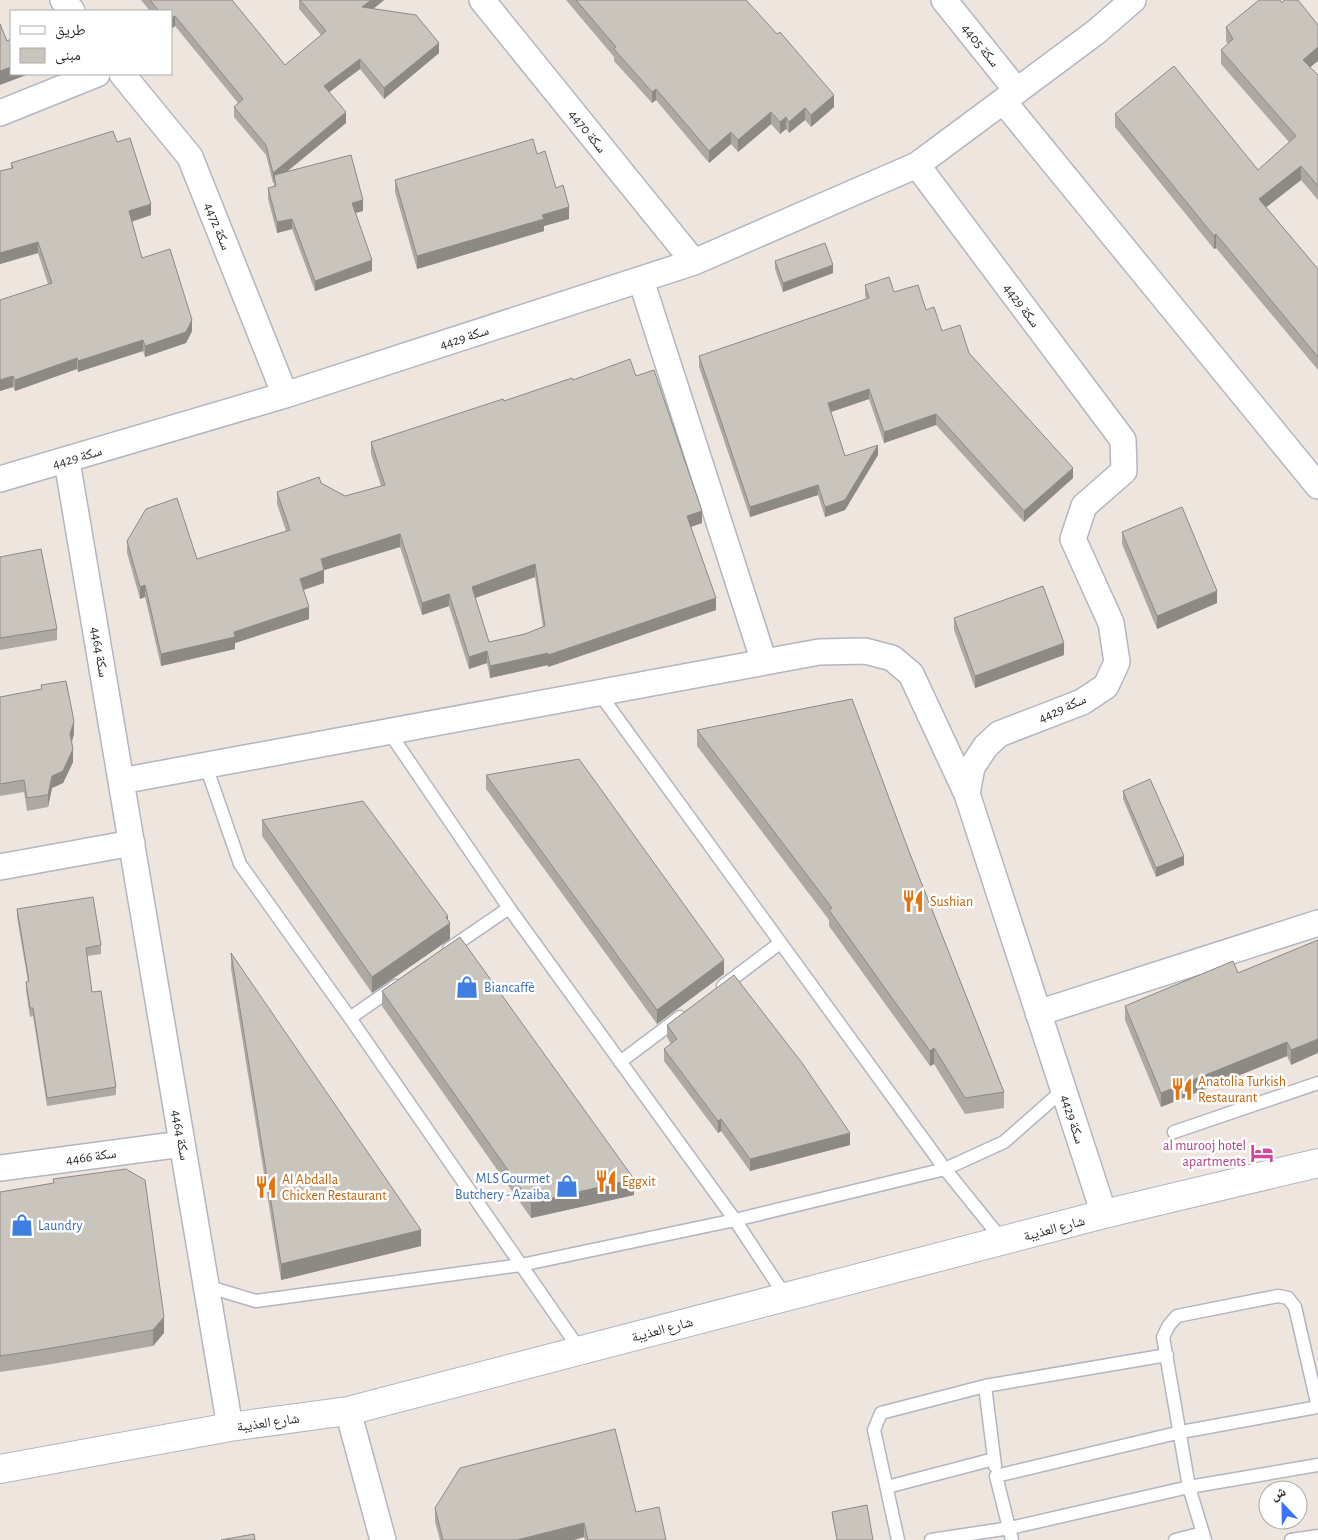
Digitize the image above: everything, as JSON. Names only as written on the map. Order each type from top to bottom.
[{"type":"street","points":[[63,0],[71,10]]},
{"type":"street","name":"سكة 4470","points":[[482,0],[694,262]]},
{"type":"street","name":"سكة 4405","points":[[944,0],[1010,96],[1318,486]]},
{"type":"street","name":"سكة 4429","points":[[0,479],[67,461],[285,395],[694,262],[917,164],[1096,32],[1133,0]]},
{"type":"street","points":[[0,113],[94,75]]},
{"type":"street","name":"سكة 4472","points":[[123,75],[190,156],[285,395]]},
{"type":"street","name":"سكة 4429","points":[[917,164],[1124,440],[1124,471],[1084,506],[1072,539],[1111,623],[1116,662],[1106,686],[1082,702],[999,734],[986,746],[972,767],[967,794],[1104,1214]]},
{"type":"street","points":[[641,280],[764,662]]},
{"type":"street","name":"سكة 4464","points":[[67,461],[230,1427]]},
{"type":"street","points":[[121,782],[819,652],[865,651],[892,658],[911,674],[967,794]]},
{"type":"street","points":[[0,867],[132,843]]},
{"type":"street","points":[[1038,1013],[1318,923]]},
{"type":"street","name":"سكة 4466","points":[[0,1168],[182,1144]]},
{"type":"street","name":"شارع العذيبة","points":[[0,1469],[230,1427],[348,1411],[1104,1214],[1318,1163]]},
{"type":"street","points":[[348,1411],[384,1540]]},
{"type":"lane","points":[[599,693],[945,1169],[1003,1241]]},
{"type":"lane","points":[[389,732],[509,908],[735,1220],[786,1297]]},
{"type":"lane","points":[[206,766],[240,864],[350,1018],[580,1350]]},
{"type":"lane","points":[[437,958],[509,908]]},
{"type":"lane","points":[[708,996],[780,943]]},
{"type":"lane","points":[[350,1018],[406,979]]},
{"type":"lane","points":[[620,1062],[692,1008]]},
{"type":"lane","points":[[1174,1132],[1318,1083]]},
{"type":"lane","points":[[206,1286],[256,1301],[522,1265],[735,1220],[945,1169],[1004,1142],[1064,1090]]},
{"type":"lane","points":[[996,1476],[1181,1432],[1318,1407],[1316,1388],[1295,1307],[1288,1298],[1278,1296],[1177,1316],[1163,1337],[1181,1432],[1189,1487],[1204,1537],[1175,1540]]},
{"type":"lane","points":[[898,1540],[874,1430],[881,1413],[985,1386],[1167,1355]]},
{"type":"lane","points":[[985,1386],[996,1476],[1011,1534]]},
{"type":"lane","points":[[887,1487],[994,1459]]},
{"type":"lane","points":[[931,1540],[1011,1534],[1189,1487],[1318,1465]]},
{"type":"lane","points":[[1297,1540],[1318,1536]]},
{"type":"building","points":[[150,0],[232,0],[285,65],[326,31],[300,0],[371,0],[362,7],[416,15],[439,43],[384,88],[360,59],[324,86],[346,112],[273,173],[266,145],[234,107],[243,99],[175,16],[172,18],[172,10],[158,10]]},
{"type":"building","points":[[576,0],[746,0],[777,34],[780,32],[834,95],[811,115],[805,108],[789,122],[786,117],[780,122],[771,112],[738,140],[731,132],[709,151],[656,89],[652,92],[614,49],[616,47]]},
{"type":"building","points":[[1259,0],[1280,0],[1282,3],[1284,0],[1298,0],[1318,25],[1318,47],[1303,60],[1318,75],[1318,186],[1301,166],[1259,199],[1318,269],[1318,357],[1216,234],[1214,236],[1115,114],[1174,66],[1258,170],[1296,136],[1221,50],[1233,39],[1226,27]]},
{"type":"building","points":[[0,24],[7,41],[10,40],[10,67],[0,71]]},
{"type":"building","points":[[113,131],[117,142],[130,138],[151,204],[129,211],[142,258],[170,249],[192,320],[186,332],[145,346],[143,340],[78,361],[77,358],[15,380],[13,376],[0,380],[0,300],[52,283],[38,242],[0,253],[0,171],[13,168],[11,163]]},
{"type":"building","points":[[533,139],[537,154],[545,151],[556,188],[563,185],[569,207],[542,215],[544,219],[417,256],[395,180]]},
{"type":"building","points":[[351,155],[363,200],[352,203],[372,260],[315,281],[292,219],[277,222],[268,188],[276,186],[274,175]]},
{"type":"building","points":[[825,243],[833,265],[783,283],[775,261]]},
{"type":"building","points":[[889,277],[894,292],[918,285],[926,310],[934,307],[942,331],[960,325],[969,353],[1073,468],[1024,511],[936,414],[884,432],[869,389],[828,403],[845,456],[878,445],[845,500],[825,507],[818,485],[750,507],[699,356],[869,298],[865,285]]},
{"type":"building","points":[[630,359],[636,376],[654,370],[702,511],[687,516],[716,598],[548,655],[548,653],[490,666],[487,651],[469,657],[449,594],[422,603],[400,534],[321,559],[324,570],[300,579],[309,607],[234,632],[235,637],[161,654],[145,585],[140,587],[127,541],[146,509],[177,498],[197,559],[290,530],[277,492],[319,477],[321,483],[345,496],[385,485],[371,442],[503,399],[504,401],[572,378],[573,380]],"holes":[[[535,564],[545,626],[525,634],[489,642],[472,587]]]},
{"type":"building","points":[[1182,507],[1217,591],[1157,616],[1122,532]]},
{"type":"building","points":[[41,549],[57,629],[0,638],[0,557]]},
{"type":"building","points":[[1043,586],[1064,643],[975,676],[954,618]]},
{"type":"building","points":[[66,681],[74,721],[70,734],[73,749],[63,771],[52,776],[48,795],[27,798],[24,780],[0,784],[0,697],[42,689],[41,685]]},
{"type":"building","points":[[852,699],[910,854],[1004,1092],[965,1098],[934,1048],[930,1051],[829,910],[832,908],[697,730]]},
{"type":"building","points":[[579,759],[724,960],[657,1010],[486,775]]},
{"type":"building","points":[[1150,779],[1184,856],[1156,868],[1123,791]]},
{"type":"building","points":[[363,801],[448,916],[446,917],[450,923],[372,977],[262,820]]},
{"type":"building","points":[[93,897],[101,945],[86,948],[92,992],[101,991],[116,1087],[47,1098],[33,1008],[30,1008],[26,982],[29,981],[17,909]]},
{"type":"building","points":[[460,937],[634,1179],[531,1203],[382,991]]},
{"type":"building","points":[[1318,940],[1318,1039],[1291,1050],[1287,1042],[1161,1093],[1125,1006],[1233,961],[1238,973]]},
{"type":"building","points":[[231,953],[421,1230],[281,1264]]},
{"type":"building","points":[[734,975],[802,1063],[850,1133],[750,1159],[721,1119],[718,1121],[664,1049],[677,1039],[667,1025]]},
{"type":"building","points":[[126,1169],[145,1180],[164,1317],[153,1330],[0,1356],[0,1192],[54,1183],[53,1179]]},
{"type":"building","points":[[615,1429],[636,1512],[659,1507],[666,1540],[588,1540],[584,1523],[517,1540],[443,1540],[435,1508],[460,1468]]},
{"type":"building","points":[[867,1505],[873,1540],[837,1540],[832,1512]]},
{"type":"building","points":[[254,1534],[255,1540],[221,1540]]},
{"type":"place","name":"Sushian","points":[[913,901]]},
{"type":"place","name":"Biancaffè","points":[[467,987]]},
{"type":"place","name":"Anatolia Turkish Restaurant","points":[[1182,1089]]},
{"type":"place","name":"al murooj hotel apartments","points":[[1262,1153]]},
{"type":"place","name":"Eggxit","points":[[606,1181]]},
{"type":"place","name":"MLS Gourmet Butchery - Azaiba","points":[[567,1186]]},
{"type":"place","name":"Al Abdalla Chicken Restaurant","points":[[266,1187]]},
{"type":"place","name":"Laundry","points":[[22,1225]]}]
